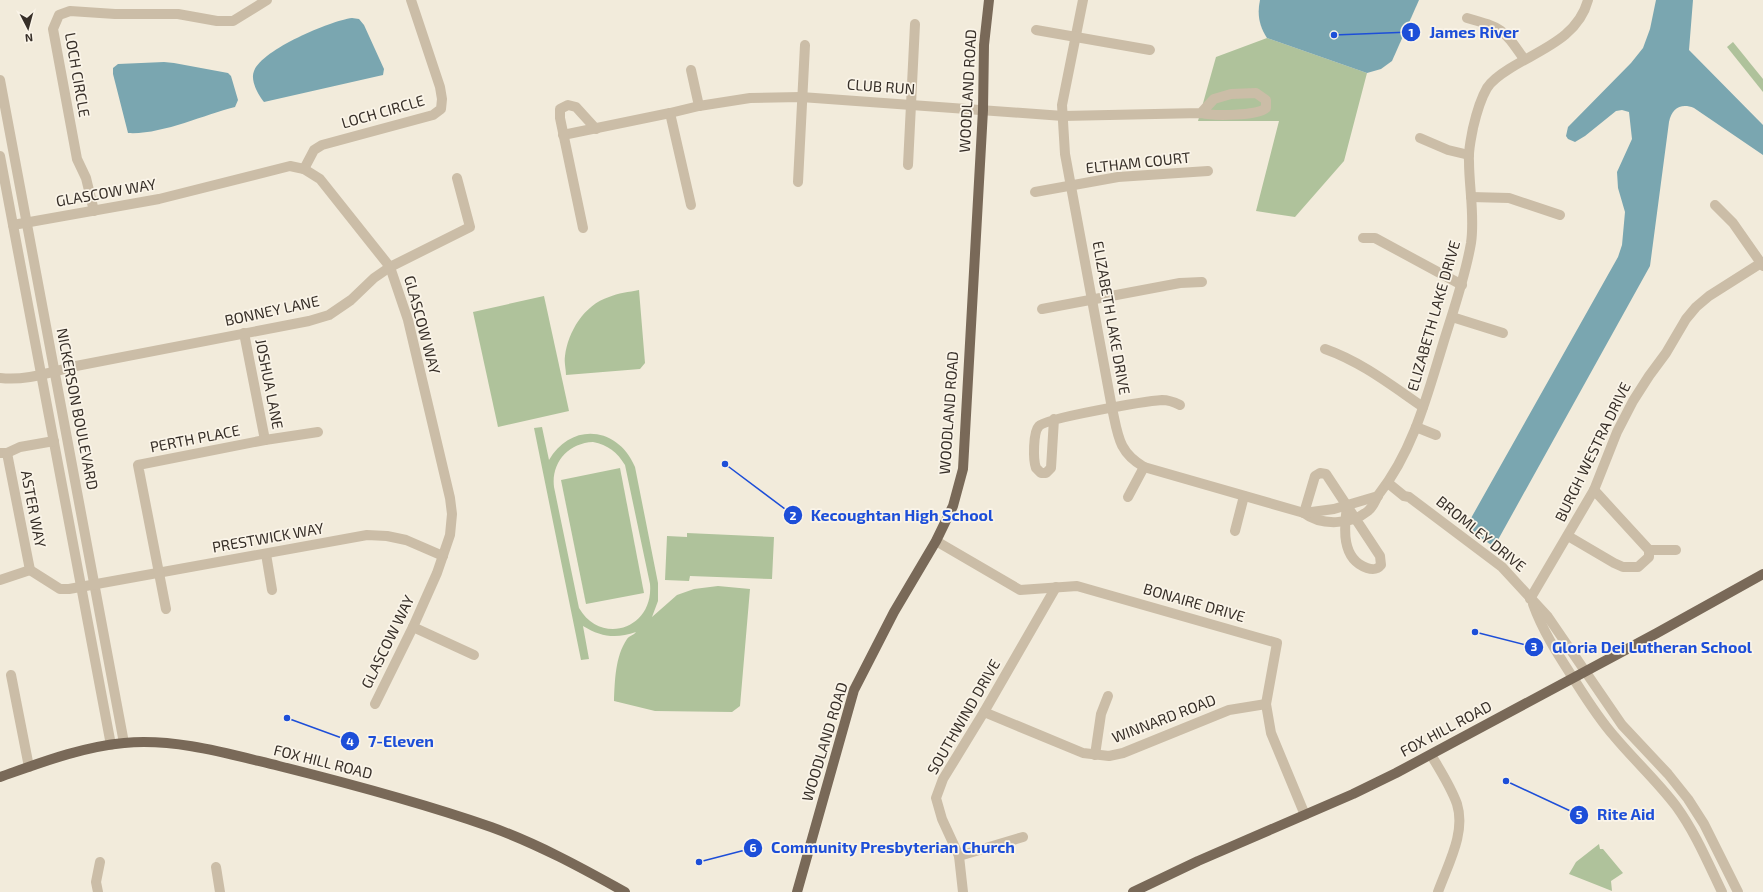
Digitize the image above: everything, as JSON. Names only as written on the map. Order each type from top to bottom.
[{"type":"main road","name":"WOODLAND ROAD","points":[[797,892],[854,690],[894,612],[936,541],[953,506],[962,469],[983,110],[984,45],[989,0]]},
{"type":"main road","name":"FOX HILL ROAD","points":[[1133,892],[1198,861],[1353,794],[1431,755],[1763,574]]},
{"type":"main road","name":"FOX HILL ROAD","points":[[0,777],[82,750],[124,743],[168,743],[219,751],[361,786],[492,828],[576,865],[625,892]]},
{"type":"street","name":"LOCH CIRCLE","points":[[94,211],[86,178],[77,159],[53,29],[59,15],[70,11],[115,14],[178,14],[217,21],[233,21],[267,0]]},
{"type":"street","name":"LOCH CIRCLE","points":[[304,169],[314,150],[322,145],[433,115],[441,109],[440,87],[411,0]]},
{"type":"street","name":"ELIZABETH LAKE DRIVE","points":[[1083,0],[1062,105],[1065,154],[1118,439],[1122,448],[1135,462],[1144,467],[1304,513],[1312,519],[1326,522],[1350,519],[1369,510],[1390,480],[1424,407],[1462,285],[1471,242],[1472,219],[1469,156],[1473,128],[1480,103],[1487,87],[1501,74],[1560,40],[1571,30],[1580,18],[1588,0]]},
{"type":"street","points":[[1467,18],[1494,25],[1503,31],[1524,60]]},
{"type":"street","points":[[908,165],[915,24]]},
{"type":"street","points":[[1036,30],[1150,50]]},
{"type":"street","points":[[798,182],[801,97],[805,45]]},
{"type":"street","points":[[691,70],[699,106]]},
{"type":"street","name":"NICKERSON BOULEVARD","points":[[0,80],[124,743]]},
{"type":"street","name":"CLUB RUN","points":[[563,135],[699,106],[750,98],[801,97],[1063,116],[1201,113],[1212,115],[1258,112],[1266,108],[1266,100],[1256,93],[1231,94],[1214,99],[1201,113]]},
{"type":"street","points":[[583,228],[563,135],[560,109],[568,105],[576,107],[596,129]]},
{"type":"street","points":[[670,113],[691,205]]},
{"type":"street","points":[[1420,138],[1448,150],[1469,156]]},
{"type":"street","name":"NICKERSON BOULEVARD","points":[[0,156],[111,745]]},
{"type":"street","name":"GLASCOW WAY","points":[[13,225],[159,199],[290,166],[304,169],[320,179],[390,267],[408,320],[450,498],[452,514],[450,535],[443,556],[413,627],[375,704]]},
{"type":"street","name":"ELTHAM COURT","points":[[1035,192],[1118,177],[1208,171]]},
{"type":"street","name":"BONNEY LANE","points":[[0,378],[25,378],[42,375],[55,371],[309,320],[329,314],[351,300],[374,278],[390,267],[470,227],[457,178]]},
{"type":"street","points":[[1471,197],[1508,198],[1560,215]]},
{"type":"street","points":[[1715,205],[1733,223],[1762,264]]},
{"type":"street","points":[[1363,238],[1375,238],[1462,285]]},
{"type":"street","name":"BURGH WESTRA DRIVE","points":[[1530,599],[1594,490],[1617,432],[1633,401],[1649,376],[1666,354],[1686,319],[1708,296],[1762,264]]},
{"type":"street","points":[[1042,309],[1180,282],[1202,282]]},
{"type":"street","points":[[1452,317],[1503,333]]},
{"type":"street","name":"JOSHUA LANE","points":[[244,333],[265,440]]},
{"type":"street","points":[[1325,349],[1340,354],[1374,373],[1424,407]]},
{"type":"street","points":[[1054,419],[1051,468],[1046,473],[1041,473],[1037,470],[1034,463],[1035,434],[1039,426],[1054,419],[1163,400],[1180,405]]},
{"type":"street","points":[[1416,427],[1436,435]]},
{"type":"street","name":"PERTH PLACE","points":[[159,573],[138,465],[265,440],[318,432]]},
{"type":"street","points":[[4,453],[20,447],[54,441]]},
{"type":"street","name":"ASTER WAY","points":[[4,453],[30,570]]},
{"type":"street","points":[[1128,497],[1144,467]]},
{"type":"street","points":[[1304,513],[1314,479],[1317,474],[1320,473],[1328,476],[1347,506],[1350,519],[1346,544],[1351,558],[1361,566],[1371,570],[1377,569],[1381,565],[1380,556],[1350,519]]},
{"type":"street","name":"BROMLEY DRIVE","points":[[1390,480],[1404,496],[1409,497],[1502,567],[1548,617],[1622,725],[1668,774],[1688,798],[1704,824],[1738,892]]},
{"type":"street","points":[[1568,536],[1623,567],[1638,566],[1649,557],[1649,550],[1594,490]]},
{"type":"street","points":[[1234,531],[1244,496]]},
{"type":"street","name":"ELIZABETH LAKE DRIVE","points":[[1304,513],[1347,506],[1378,496]]},
{"type":"street","name":"PRESTWICK WAY","points":[[30,570],[60,589],[69,590],[367,535],[387,536],[406,540],[443,556]]},
{"type":"street","name":"BONAIRE DRIVE","points":[[936,541],[1020,590],[1077,586],[1277,643],[1266,704],[1271,733],[1305,815]]},
{"type":"street","points":[[1649,550],[1676,550]]},
{"type":"street","points":[[266,554],[272,590]]},
{"type":"street","points":[[0,580],[30,570]]},
{"type":"street","points":[[159,573],[166,609]]},
{"type":"street","name":"SOUTHWIND DRIVE","points":[[963,892],[959,856],[942,820],[936,798],[943,780],[1056,587]]},
{"type":"street","name":"BROMLEY DRIVE","points":[[1530,599],[1539,622],[1573,678],[1613,736],[1657,782],[1677,807],[1692,831],[1722,892]]},
{"type":"street","points":[[413,627],[474,654]]},
{"type":"street","points":[[11,674],[29,768]]},
{"type":"street","points":[[1095,755],[1101,714],[1108,696]]},
{"type":"street","name":"WINNARD ROAD","points":[[984,712],[1072,749],[1095,755],[1109,756],[1123,753],[1229,710],[1266,704]]},
{"type":"street","points":[[1431,755],[1453,795],[1460,818],[1457,839],[1438,892]]},
{"type":"street","points":[[959,856],[1023,837]]},
{"type":"street","points":[[98,892],[96,882],[100,862]]},
{"type":"street","points":[[216,867],[220,892]]},
{"type":"green space","points":[[1267,38],[1367,73],[1344,161],[1295,217],[1256,211],[1279,121],[1198,121],[1216,57]]},
{"type":"green space","points":[[1733,42],[1763,79],[1763,92],[1727,47]]},
{"type":"green space","points":[[639,290],[645,363],[640,369],[566,375],[565,358],[567,347],[574,329],[585,313],[592,306],[609,297]]},
{"type":"green space","points":[[544,296],[569,411],[498,427],[473,312]]},
{"type":"green space","points":[[542,427],[549,460],[558,448],[569,439],[581,435],[594,434],[606,437],[617,443],[627,453],[635,467],[658,583],[658,601],[652,617],[677,595],[694,589],[718,586],[750,589],[740,706],[732,712],[655,711],[614,701],[616,669],[620,653],[627,639],[636,632],[622,636],[609,636],[596,633],[583,626],[589,659],[581,660],[534,428]],"holes":[[[593,442],[612,450],[619,456],[625,465],[650,584],[649,600],[644,612],[635,621],[624,627],[612,629],[600,627],[589,620],[579,608],[554,487],[555,470],[558,462],[563,456],[576,446]]]},
{"type":"green space","points":[[620,468],[644,593],[586,604],[561,480]]},
{"type":"green space","points":[[687,533],[774,537],[772,579],[690,576],[689,581],[665,580],[667,536],[687,537]]},
{"type":"green space","points":[[1599,844],[1600,849],[1603,849],[1623,873],[1611,881],[1612,891],[1569,874],[1576,862]]},
{"type":"water","points":[[1260,0],[1419,0],[1392,61],[1381,69],[1367,73],[1267,38],[1259,20]]},
{"type":"water","points":[[1656,0],[1693,0],[1689,50],[1763,125],[1763,155],[1694,108],[1685,106],[1678,108],[1672,113],[1669,122],[1650,266],[1494,547],[1466,527],[1618,257],[1622,245],[1625,212],[1618,188],[1617,172],[1632,139],[1629,112],[1622,110],[1616,111],[1585,136],[1575,142],[1568,139],[1566,136],[1568,127],[1631,63],[1643,48],[1650,29]]},
{"type":"water","points":[[352,18],[359,19],[364,25],[384,69],[383,75],[264,102],[257,91],[253,79],[254,71],[260,63],[283,45],[298,37],[329,24]]},
{"type":"water","points":[[164,62],[228,73],[231,76],[238,100],[235,107],[168,128],[141,133],[128,133],[113,74],[113,68],[118,64]]},
{"type":"place","name":"James River","points":[[1334,35]]},
{"type":"place","name":"Kecoughtan High School","points":[[725,464]]},
{"type":"place","name":"Gloria Dei Lutheran School","points":[[1475,632]]},
{"type":"place","name":"7-Eleven","points":[[287,718]]},
{"type":"place","name":"Rite Aid","points":[[1506,781]]},
{"type":"place","name":"Community Presbyterian Church","points":[[699,862]]}]
